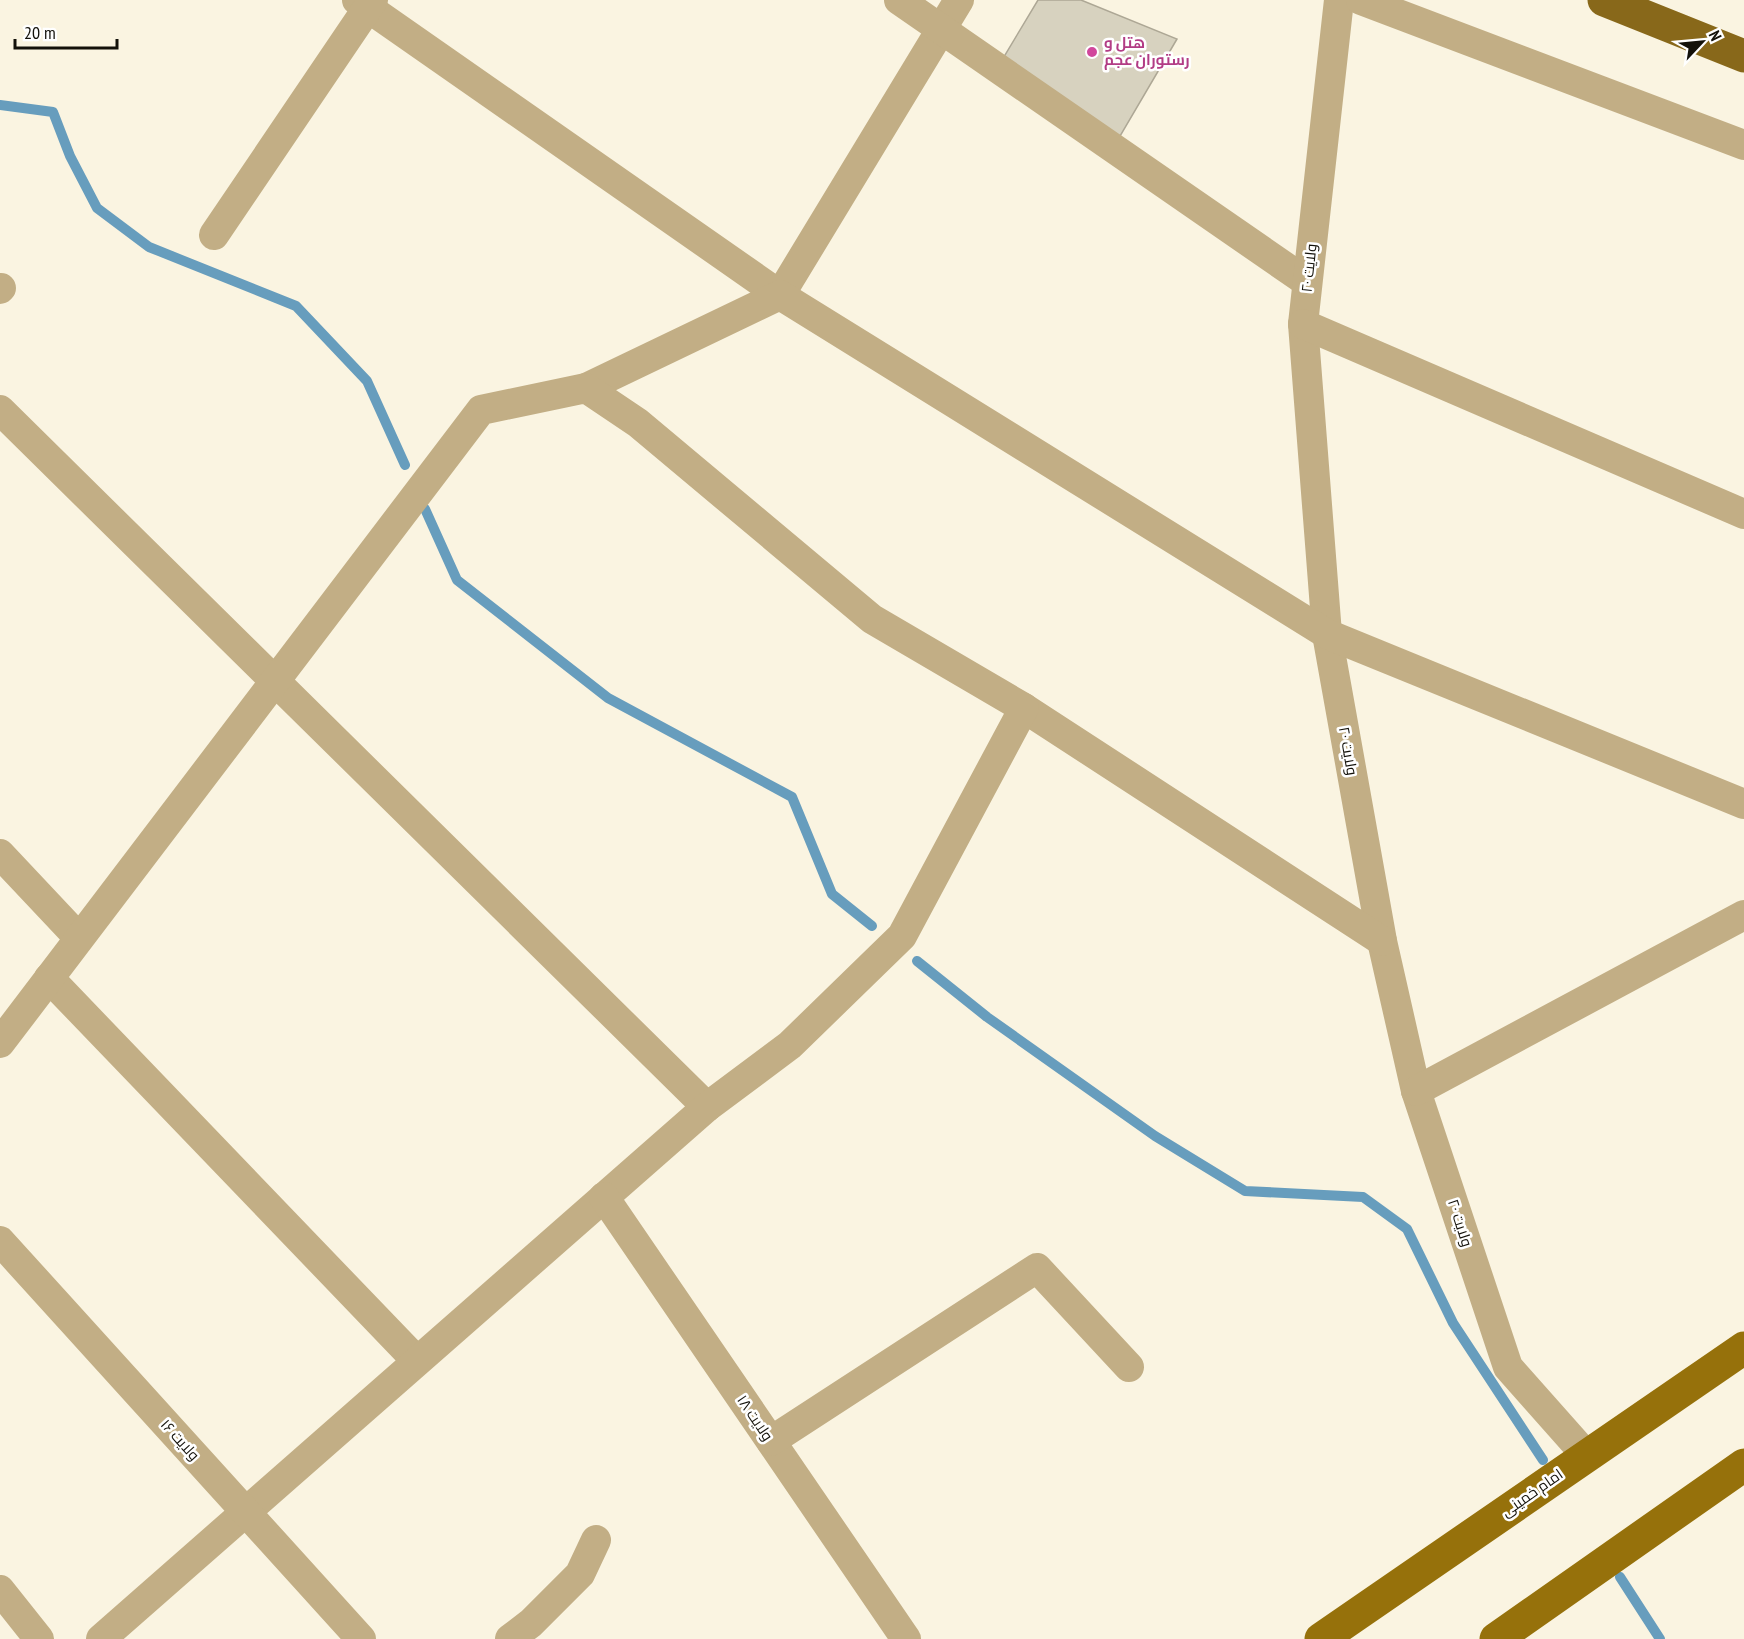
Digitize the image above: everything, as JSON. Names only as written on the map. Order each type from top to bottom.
[{"type":"highway","points":[[1604,0],[1744,56]]},
{"type":"main road","name":"امام خمینی","points":[[1321,1639],[1744,1348]]},
{"type":"main road","points":[[1496,1639],[1744,1465]]},
{"type":"street","points":[[899,0],[1307,282]]},
{"type":"street","points":[[0,1043],[481,410],[586,388],[780,295],[959,0]]},
{"type":"street","name":"ولایت ۲۰","points":[[1339,0],[1303,324],[1327,634],[1382,941],[1416,1090],[1508,1367],[1586,1455]]},
{"type":"street","points":[[1361,0],[1744,145]]},
{"type":"street","points":[[214,235],[366,2],[780,295],[1327,634],[1744,804]]},
{"type":"street","points":[[1303,324],[1744,514]]},
{"type":"street","points":[[586,388],[638,423],[872,619],[1024,708],[1382,941]]},
{"type":"street","points":[[0,410],[707,1107]]},
{"type":"street","points":[[101,1639],[707,1107],[790,1045],[902,936],[1024,708]]},
{"type":"street","points":[[0,854],[79,938]]},
{"type":"street","points":[[1416,1090],[1744,915]]},
{"type":"street","points":[[49,978],[417,1361]]},
{"type":"street","name":"ولایت ۱۸","points":[[604,1197],[906,1639]]},
{"type":"street","name":"ولایت ۱۶","points":[[0,1240],[361,1639]]},
{"type":"street","points":[[771,1441],[1037,1268],[1129,1367]]},
{"type":"street","points":[[510,1639],[531,1623],[580,1574],[596,1540]]},
{"type":"street","points":[[0,1590],[39,1639]]},
{"type":"building","points":[[1038,0],[1081,0],[1177,39],[1116,143],[999,65]]},
{"type":"waterway","points":[[0,105],[53,112],[70,156],[97,208],[149,247],[296,306],[367,381],[405,465]]},
{"type":"waterway","points":[[425,509],[457,580],[608,698],[792,797],[832,894],[872,926]]},
{"type":"waterway","points":[[917,961],[987,1017],[1155,1136],[1245,1191],[1363,1197],[1407,1229],[1453,1323],[1543,1460]]},
{"type":"waterway","points":[[1620,1577],[1660,1639]]},
{"type":"place","name":"هتل و رستوران عجم","points":[[1092,52]]}]
